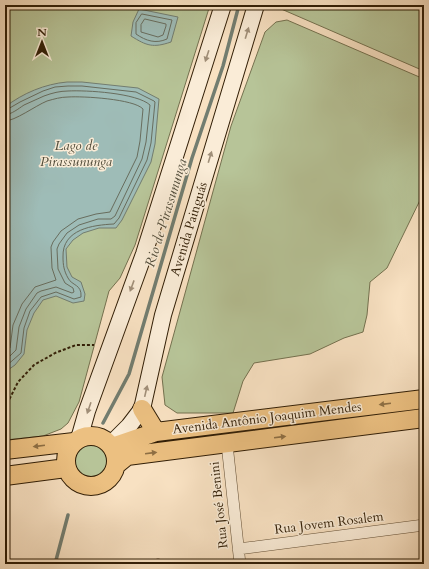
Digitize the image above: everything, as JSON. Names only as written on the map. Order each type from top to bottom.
[{"type":"main road","points":[[5,450],[76,440],[87,436],[96,436],[103,439],[111,446],[116,459],[116,465],[113,473],[108,480],[100,484],[84,486],[76,482],[70,476],[66,468],[66,454],[76,440],[144,254],[223,5]]},
{"type":"main road","name":"Avenida Painguás","points":[[111,446],[142,409],[163,316],[256,5]]},
{"type":"main road","name":"Avenida Antônio Joaquim Mendes","points":[[111,446],[156,432],[424,399]]},
{"type":"main road","points":[[142,409],[156,432]]},
{"type":"main road","name":"Avenida Antônio Joaquim Mendes","points":[[116,465],[127,456],[424,418]]},
{"type":"main road","points":[[5,476],[66,468]]},
{"type":"street","name":"Rua José Benini","points":[[227,444],[240,564]]},
{"type":"street","name":"Rua Jovem Rosalem","points":[[238,549],[424,525]]},
{"type":"path","points":[[5,408],[18,382],[34,365],[55,353],[76,345],[94,345]]},
{"type":"green space","points":[[5,5],[210,5],[135,245],[120,278],[109,291],[79,402],[68,423],[61,429],[43,436],[5,440]]},
{"type":"green space","points":[[272,5],[424,5],[424,71]]},
{"type":"green space","points":[[287,20],[424,79],[424,192],[387,268],[370,282],[367,315],[363,332],[344,338],[310,354],[254,363],[243,381],[233,413],[177,413],[165,405],[162,377],[231,126],[265,32],[276,22]]},
{"type":"green space","points":[[90,443],[103,448],[108,461],[103,474],[90,479],[77,474],[72,461],[77,448]]},
{"type":"water","points":[[139,9],[178,17],[171,42],[159,45],[150,45],[131,36],[133,22]]},
{"type":"water","name":"Lago de Pirassununga","points":[[67,82],[82,82],[138,88],[159,99],[155,144],[151,162],[122,220],[116,228],[99,228],[83,233],[73,240],[66,249],[67,267],[72,277],[81,282],[85,294],[84,301],[73,303],[56,296],[43,300],[34,313],[27,330],[24,354],[15,365],[5,372],[5,107],[19,97],[34,90]]},
{"type":"waterway","name":"Rio de Pirassununga","points":[[103,423],[129,374],[192,158],[223,66],[239,5]]},
{"type":"waterway","points":[[55,564],[68,515]]}]
